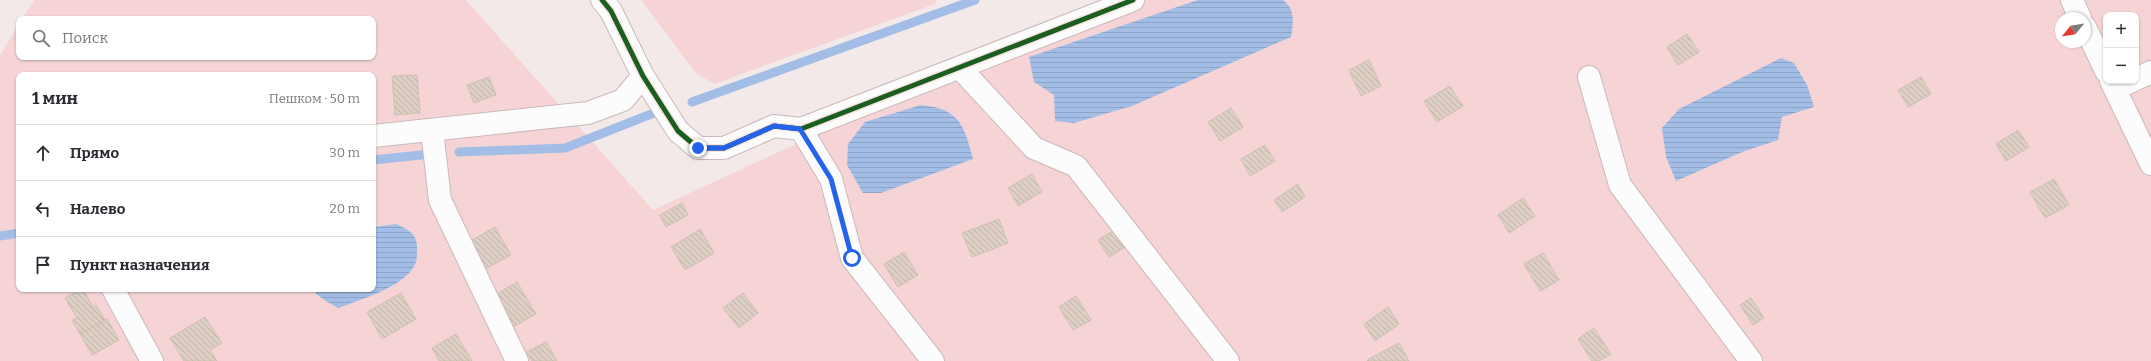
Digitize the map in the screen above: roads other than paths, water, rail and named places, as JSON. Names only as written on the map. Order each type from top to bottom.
[{"type":"street","points":[[602,0],[611,11],[643,76],[678,131],[698,148],[724,148],[774,126],[800,129],[1133,0]]},
{"type":"street","points":[[2072,0],[2077,12]]},
{"type":"street","points":[[2091,38],[2103,58]]},
{"type":"street","points":[[960,68],[1034,148],[1076,166],[1228,361]]},
{"type":"street","points":[[2139,78],[2151,72]]},
{"type":"street","points":[[376,136],[588,114],[623,100],[643,76]]},
{"type":"street","points":[[1589,77],[1620,185],[1751,361]]},
{"type":"street","points":[[2118,84],[2151,164]]},
{"type":"street","points":[[800,129],[831,179],[852,258],[933,361]]},
{"type":"street","points":[[432,130],[440,200],[517,361]]},
{"type":"street","points":[[115,292],[152,361]]},
{"type":"water","points":[[1198,0],[1283,0],[1290,8],[1293,17],[1291,37],[1132,106],[1074,123],[1055,121],[1054,95],[1034,82],[1029,57]]},
{"type":"water","points":[[1781,58],[1794,63],[1807,85],[1814,107],[1782,117],[1778,140],[1742,152],[1676,181],[1666,157],[1662,128],[1679,109]]},
{"type":"water","points":[[921,105],[944,110],[958,121],[967,137],[973,159],[881,193],[863,193],[847,165],[848,144],[865,122]]},
{"type":"water","points":[[396,224],[412,233],[416,240],[417,256],[416,262],[411,271],[394,285],[338,308],[316,294],[315,292],[376,292],[376,227]]},
{"type":"waterway","points":[[692,102],[975,0]]},
{"type":"waterway","points":[[459,152],[565,148],[659,111]]},
{"type":"waterway","points":[[376,160],[421,155]]},
{"type":"waterway","points":[[0,236],[16,233]]}]
